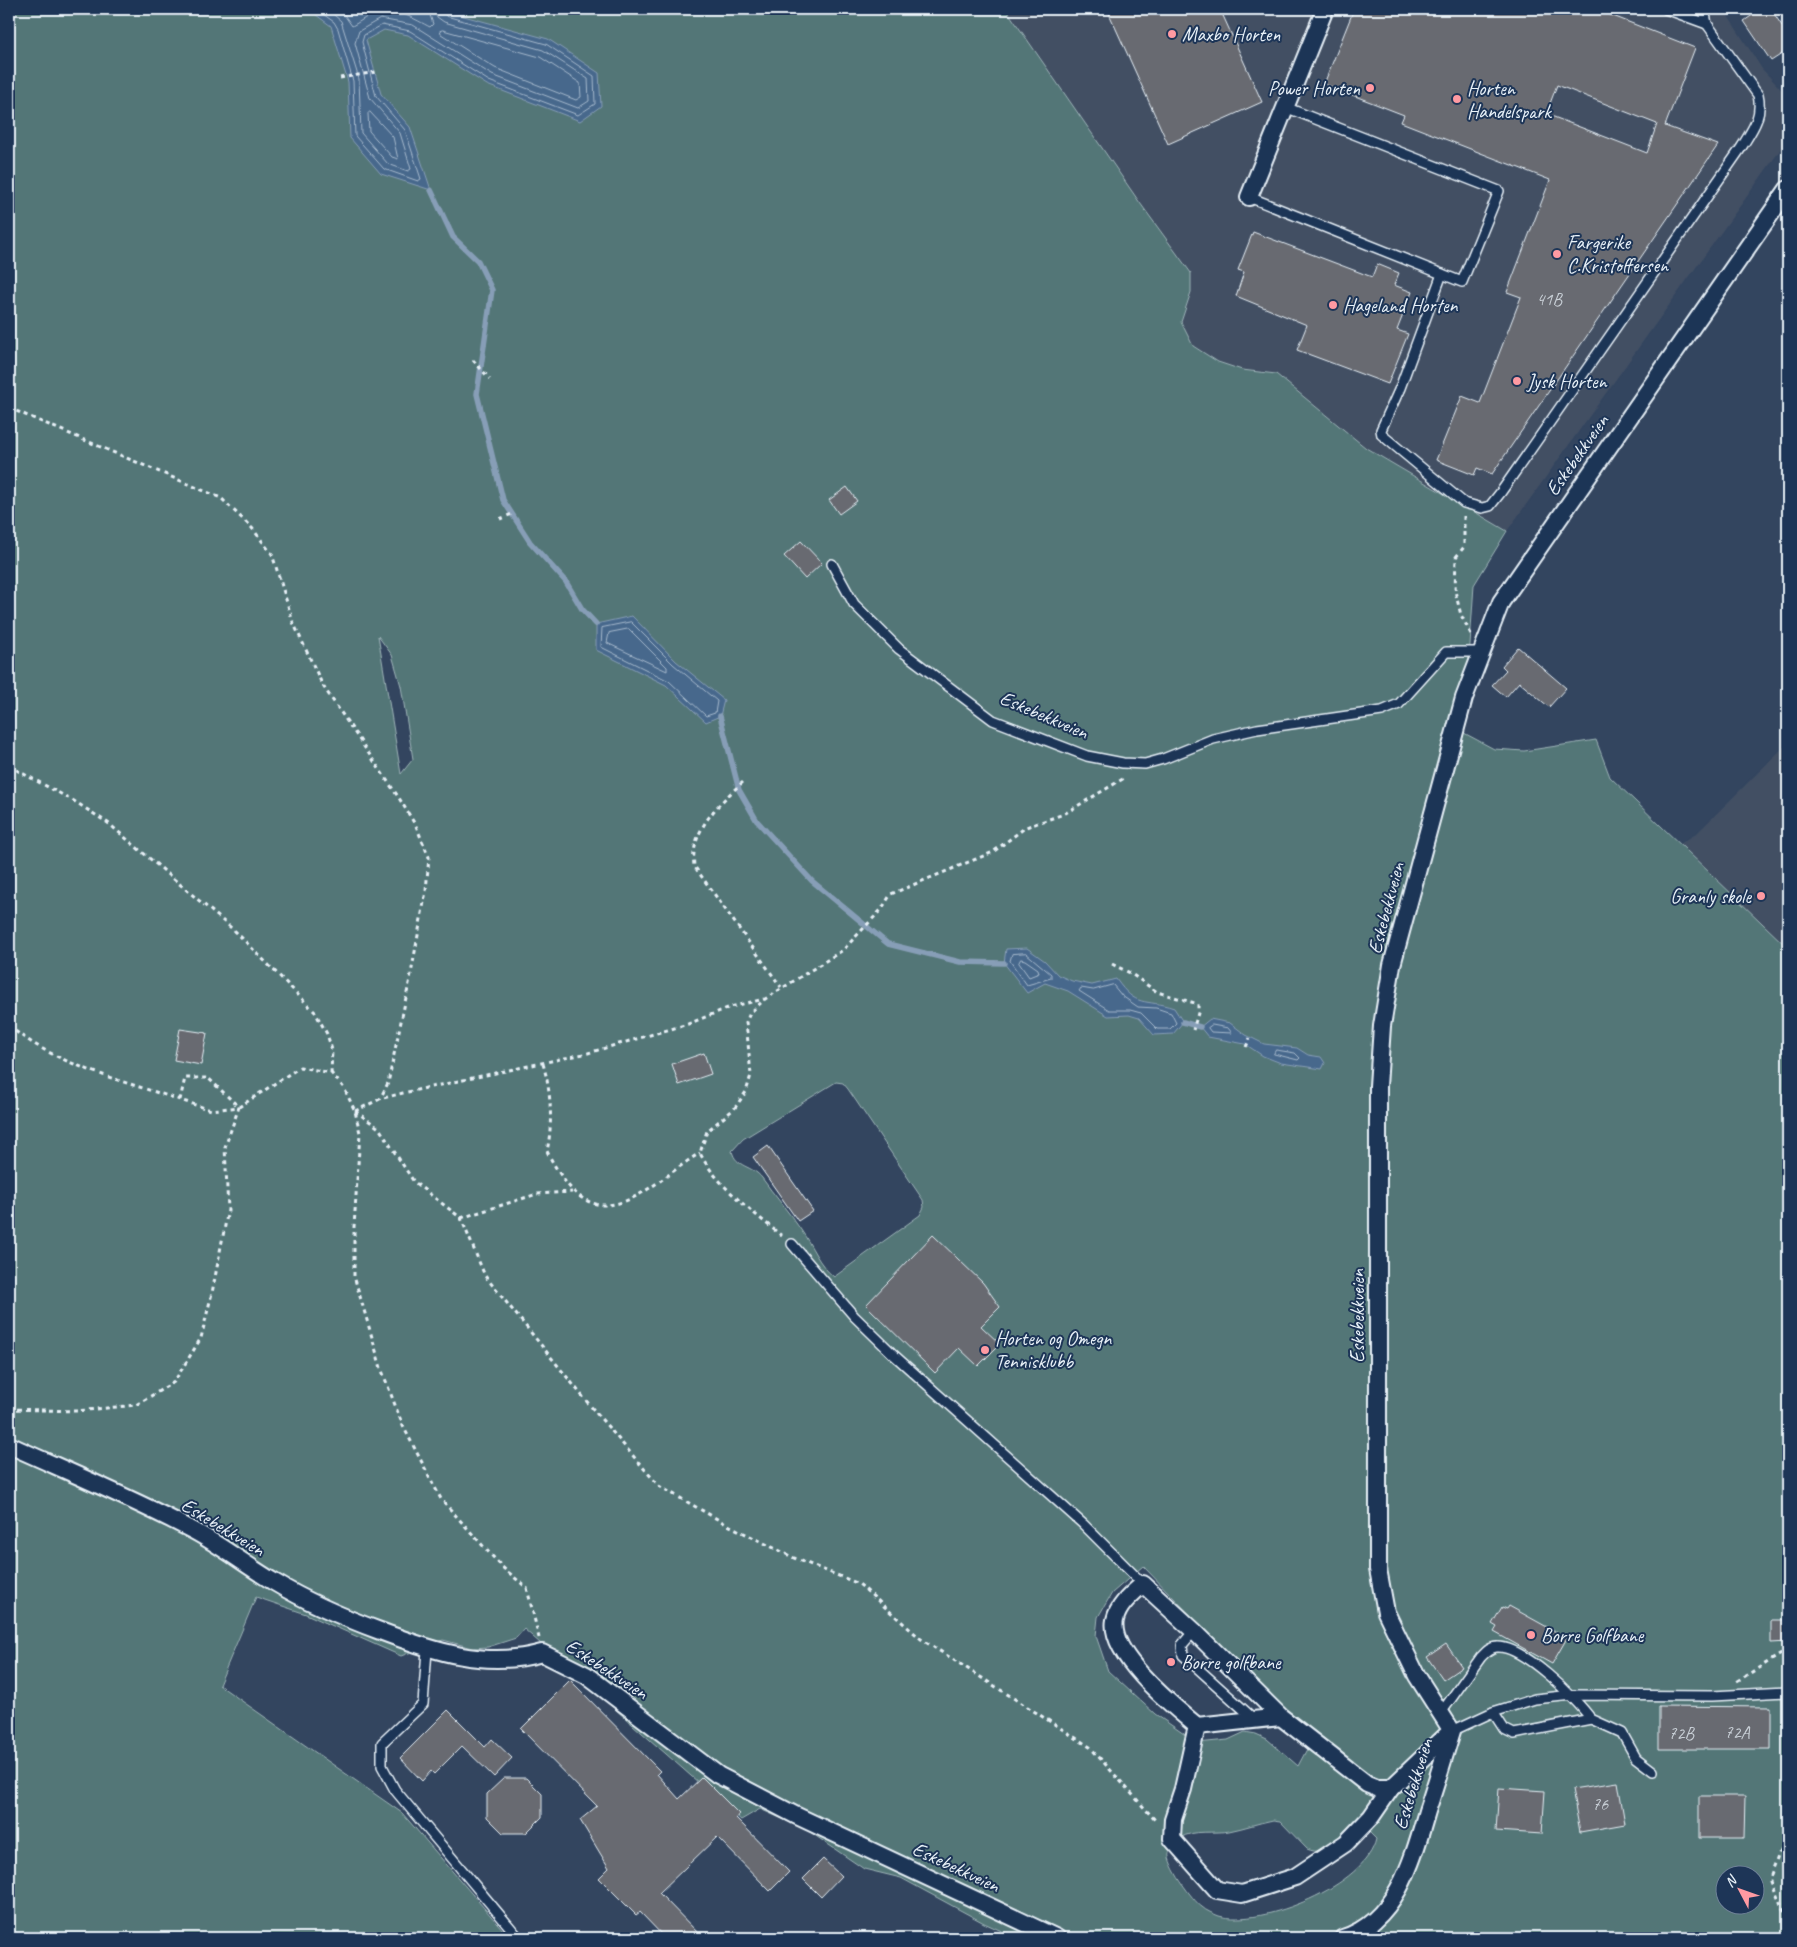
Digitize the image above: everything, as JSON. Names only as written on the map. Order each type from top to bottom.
[{"type":"street","points":[[1249,197],[1325,9]]},
{"type":"street","name":"Eskebekkveien","points":[[1343,1938],[1375,1920],[1398,1891],[1412,1862],[1452,1731],[1417,1676],[1386,1612],[1378,1570],[1378,1086],[1381,1033],[1392,965],[1464,698],[1480,652],[1501,602],[1788,190]]},
{"type":"street","name":"Eskebekkveien","points":[[9,1445],[144,1505],[325,1611],[427,1650],[467,1658],[524,1658],[542,1653],[586,1675],[718,1774],[795,1815],[1057,1938]]},
{"type":"street","points":[[1281,1717],[1197,1726],[1161,1697],[1123,1653],[1114,1621],[1122,1604],[1142,1584],[1194,1630],[1281,1717],[1367,1784],[1378,1788],[1391,1788]]},
{"type":"street","points":[[1197,1726],[1183,1789],[1173,1819],[1172,1839],[1217,1890],[1242,1894],[1295,1877],[1346,1843],[1372,1817],[1391,1788],[1452,1731]]},
{"type":"lane","points":[[1666,9],[1707,24]]},
{"type":"lane","points":[[1442,274],[1400,388],[1381,430],[1387,442],[1464,503],[1482,508],[1490,506],[1501,492],[1741,148],[1758,120],[1760,107],[1758,95],[1707,24],[1704,9]]},
{"type":"lane","points":[[1249,197],[1462,282],[1499,191],[1285,107]]},
{"type":"lane","name":"Eskebekkveien","points":[[832,564],[854,604],[899,649],[993,720],[1087,756],[1123,763],[1145,764],[1214,739],[1256,729],[1382,711],[1399,704],[1446,652],[1480,652]]},
{"type":"lane","points":[[792,1244],[854,1316],[895,1356],[1083,1524],[1142,1584]]},
{"type":"lane","points":[[1194,1630],[1182,1645],[1182,1655],[1256,1721]]},
{"type":"lane","points":[[1441,1713],[1481,1657],[1495,1646],[1515,1652],[1572,1695],[1591,1719],[1622,1733],[1636,1758],[1653,1771]]},
{"type":"lane","points":[[427,1650],[423,1704],[382,1743],[382,1766],[395,1790],[519,1938]]},
{"type":"lane","points":[[1452,1731],[1493,1712],[1536,1699],[1572,1695],[1712,1696],[1788,1692]]},
{"type":"lane","points":[[1493,1712],[1504,1729],[1514,1734],[1591,1719]]},
{"type":"path","points":[[340,78],[376,72]]},
{"type":"path","points":[[473,360],[490,379]]},
{"type":"path","points":[[9,408],[221,498],[252,528],[272,554],[293,622],[323,686],[399,798],[416,826],[429,857],[426,891],[390,1076],[380,1099]]},
{"type":"path","points":[[1464,503],[1464,547],[1456,557],[1455,591],[1461,615],[1480,652]]},
{"type":"path","points":[[500,519],[514,513]]},
{"type":"path","points":[[543,1064],[547,1078],[549,1106],[550,1138],[546,1151],[572,1192],[581,1199],[612,1206],[639,1195],[700,1153],[707,1131],[734,1109],[746,1092],[751,1075],[746,1022],[750,1012],[765,999],[781,987],[843,950],[881,910],[887,898],[938,873],[993,852],[1026,828],[1064,814],[1145,764]]},
{"type":"path","points":[[9,766],[74,801],[108,823],[236,932],[315,1012],[332,1050],[331,1073]]},
{"type":"path","points":[[743,782],[706,820],[697,838],[693,854],[694,866],[781,987]]},
{"type":"path","points":[[1112,964],[1130,973],[1157,992],[1198,1004],[1198,1014],[1193,1030]]},
{"type":"path","points":[[355,1111],[380,1099],[445,1083],[543,1064],[670,1029],[730,1007],[765,999]]},
{"type":"path","points":[[9,1026],[30,1044],[79,1066],[211,1110],[239,1107],[300,1067],[331,1073],[344,1088],[355,1111],[360,1133],[354,1227],[354,1276],[387,1386],[403,1426],[441,1499],[502,1567],[527,1588],[538,1626],[542,1653]]},
{"type":"path","points":[[1246,1047],[1250,1038]]},
{"type":"path","points":[[180,1100],[185,1078],[208,1078],[239,1107]]},
{"type":"path","points":[[9,1409],[76,1411],[136,1405],[174,1382],[201,1338],[212,1293],[228,1210],[225,1146],[239,1107]]},
{"type":"path","points":[[355,1111],[380,1128],[414,1182],[460,1218],[485,1276],[658,1486],[794,1558],[859,1584],[921,1639],[1090,1747],[1172,1839]]},
{"type":"path","points":[[700,1153],[705,1165],[743,1202],[792,1244]]},
{"type":"path","points":[[460,1218],[537,1194],[572,1192]]},
{"type":"path","points":[[1729,1694],[1730,1688],[1738,1681],[1788,1650]]},
{"type":"path","points":[[1788,1836],[1784,1840],[1770,1878],[1788,1923]]},
{"type":"shaded area","name":"Horten Handelspark","points":[[1006,9],[1726,9],[1728,16],[1762,69],[1788,97],[1788,139],[1507,531],[1366,448],[1276,374],[1242,370],[1218,362],[1193,346],[1181,322],[1191,292],[1191,273],[1140,203]]},
{"type":"shaded area","name":"Granly skole","points":[[1788,743],[1788,948],[1680,844],[1696,834]]},
{"type":"green space","points":[[9,9],[1006,9],[1140,203],[1191,273],[1191,292],[1181,322],[1193,346],[1218,362],[1242,370],[1276,374],[1366,448],[1507,531],[1474,585],[1464,733],[1494,749],[1524,751],[1596,740],[1610,777],[1788,948],[1788,1938],[1017,1938],[984,1923],[901,1878],[864,1869],[807,1830],[760,1809],[741,1820],[524,1629],[516,1638],[488,1647],[473,1648],[443,1640],[401,1656],[306,1614],[256,1597],[219,1685],[402,1813],[510,1938],[9,1938]],"holes":[[[378,636],[392,655],[401,686],[413,759],[401,774]],[[836,1082],[843,1083],[848,1089],[923,1200],[924,1207],[920,1215],[834,1277],[824,1267],[796,1223],[762,1178],[737,1161],[732,1151],[743,1139]],[[1143,1566],[1227,1653],[1314,1736],[1298,1766],[1267,1739],[1256,1734],[1245,1732],[1228,1740],[1197,1743],[1155,1714],[1108,1671],[1096,1636],[1098,1617],[1112,1593]],[[1273,1820],[1280,1821],[1307,1849],[1315,1851],[1322,1851],[1337,1846],[1365,1828],[1376,1839],[1368,1856],[1353,1872],[1333,1887],[1310,1899],[1260,1916],[1237,1918],[1219,1916],[1206,1910],[1193,1898],[1176,1873],[1169,1858],[1172,1847],[1180,1838],[1186,1835],[1229,1831]]]},
{"type":"water","points":[[308,9],[438,9],[548,39],[599,73],[601,106],[580,121],[487,85],[408,35],[384,30],[366,40],[381,94],[410,127],[431,190],[381,174],[350,138],[348,82],[331,26]]},
{"type":"water","points":[[632,616],[676,661],[724,700],[720,716],[706,722],[666,685],[596,650],[596,624]]},
{"type":"water","points":[[1027,948],[1045,961],[1058,975],[1072,981],[1092,985],[1116,979],[1136,999],[1174,1008],[1183,1022],[1173,1034],[1154,1035],[1139,1018],[1129,1015],[1108,1016],[1068,991],[1045,983],[1027,993],[1004,963],[1006,949]]},
{"type":"water","points":[[1210,1019],[1230,1023],[1246,1035],[1264,1044],[1297,1048],[1308,1055],[1321,1057],[1325,1063],[1322,1069],[1281,1063],[1263,1056],[1245,1044],[1208,1037],[1200,1027]]},
{"type":"building","points":[[1107,9],[1220,9],[1262,102],[1168,144]]},
{"type":"building","points":[[1354,9],[1595,9],[1695,48],[1665,126],[1718,145],[1492,474],[1477,468],[1474,475],[1436,460],[1462,396],[1480,403],[1521,297],[1507,292],[1550,180],[1401,122],[1404,115],[1324,84]],"holes":[[[1557,85],[1657,124],[1647,153],[1546,114]]]},
{"type":"building","points":[[1751,9],[1771,9],[1788,35],[1788,50],[1771,61],[1744,21],[1754,14]]},
{"type":"building","name":"Hageland Horten","points":[[1253,232],[1372,277],[1377,264],[1399,273],[1394,285],[1412,292],[1397,330],[1408,334],[1388,384],[1297,350],[1307,325],[1236,296],[1244,272],[1238,270]]},
{"type":"building","points":[[847,487],[857,501],[839,514],[829,500]]},
{"type":"building","points":[[801,541],[822,563],[805,579],[784,556]]},
{"type":"building","points":[[1518,647],[1566,688],[1549,707],[1519,682],[1506,697],[1492,685],[1506,670],[1502,666]]},
{"type":"building","points":[[180,1029],[207,1033],[201,1065],[174,1060]]},
{"type":"building","points":[[704,1053],[711,1074],[679,1085],[672,1064]]},
{"type":"building","points":[[768,1146],[813,1211],[798,1221],[753,1157]]},
{"type":"building","points":[[933,1235],[983,1283],[1000,1307],[981,1326],[1000,1344],[978,1366],[959,1348],[935,1373],[866,1305]]},
{"type":"building","name":"Borre Golfbane","points":[[1509,1606],[1567,1638],[1552,1664],[1494,1632],[1497,1627],[1492,1624],[1502,1607],[1507,1609]]},
{"type":"building","points":[[1771,1620],[1788,1620],[1788,1642],[1771,1643]]},
{"type":"building","points":[[1446,1644],[1462,1667],[1443,1680],[1427,1657]]},
{"type":"building","points":[[570,1680],[660,1771],[657,1774],[679,1799],[702,1777],[739,1814],[736,1818],[789,1872],[770,1891],[717,1837],[659,1893],[703,1938],[665,1938],[640,1912],[636,1915],[599,1878],[609,1868],[580,1820],[597,1806],[521,1729]]},
{"type":"building","points":[[1659,1706],[1771,1707],[1771,1749],[1659,1749]]},
{"type":"building","points":[[448,1710],[485,1747],[492,1739],[512,1758],[494,1777],[462,1746],[434,1774],[431,1771],[422,1781],[400,1758]]},
{"type":"building","points":[[504,1778],[526,1778],[542,1794],[542,1817],[526,1833],[503,1833],[487,1817],[487,1794]]},
{"type":"building","points":[[1618,1782],[1625,1824],[1580,1832],[1572,1789]]},
{"type":"building","points":[[1499,1788],[1545,1791],[1542,1834],[1496,1831]]},
{"type":"building","points":[[1699,1796],[1745,1796],[1744,1838],[1699,1838]]},
{"type":"building","points":[[823,1859],[841,1876],[821,1897],[803,1879]]},
{"type":"waterway","points":[[431,190],[453,237],[478,261],[492,290],[477,394],[503,500],[530,542],[566,582],[582,609],[596,624]]},
{"type":"waterway","points":[[720,716],[739,790],[757,821],[812,881],[888,944],[960,962],[1004,963]]},
{"type":"waterway","points":[[1183,1022],[1200,1027]]},
{"type":"place","name":"Maxbo Horten","points":[[1172,34]]},
{"type":"place","name":"Power Horten","points":[[1370,88]]},
{"type":"place","name":"Horten Handelspark","points":[[1457,99]]},
{"type":"place","name":"Fargerike C.Kristoffersen","points":[[1557,254]]},
{"type":"place","name":"Hageland Horten","points":[[1333,305]]},
{"type":"place","name":"Jysk Horten","points":[[1517,381]]},
{"type":"place","name":"Granly skole","points":[[1761,896]]},
{"type":"place","name":"Horten og Omegn Tennisklubb","points":[[985,1350]]},
{"type":"place","name":"Borre Golfbane","points":[[1531,1635]]},
{"type":"place","name":"Borre golfbane","points":[[1171,1662]]}]
